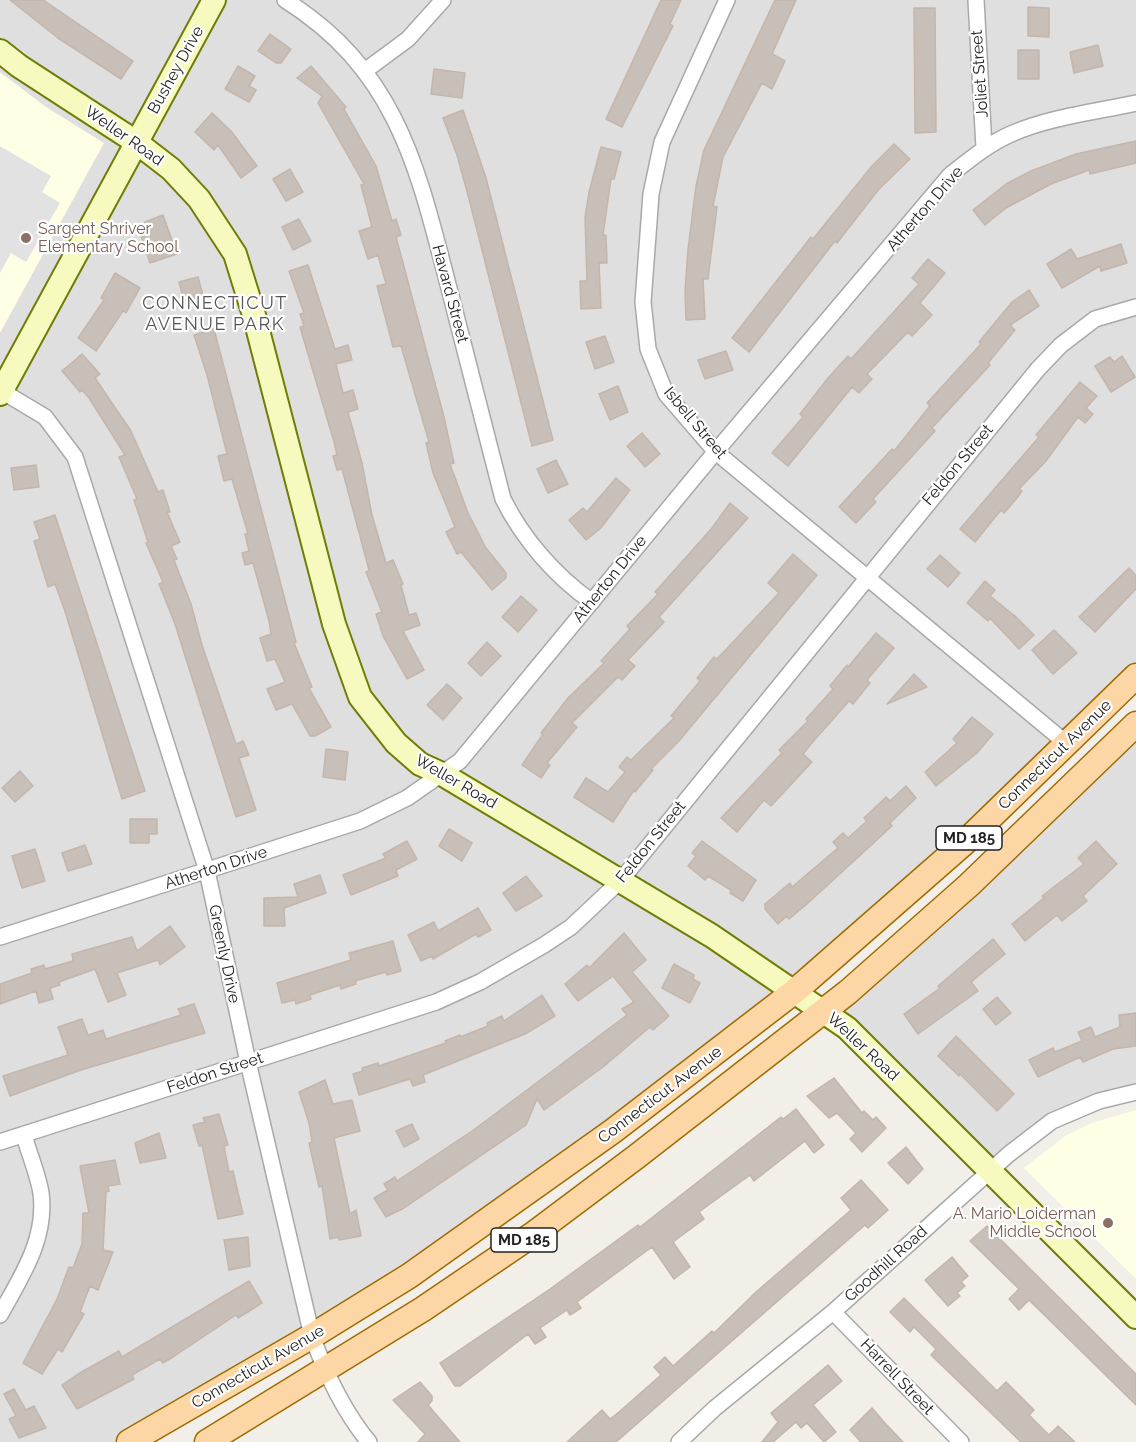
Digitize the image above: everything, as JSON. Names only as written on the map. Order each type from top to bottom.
[{"type":"main road","name":"Connecticut Avenue","points":[[129,1442],[312,1336],[410,1276],[613,1131],[795,991],[964,843],[1136,676]]},
{"type":"main road","name":"Connecticut Avenue","points":[[207,1442],[325,1371],[532,1235],[824,1010],[969,885],[1136,724]]},
{"type":"street","name":"Bushey Drive","points":[[1,391],[214,0]]},
{"type":"street","name":"Havard Street","points":[[285,0],[307,14],[342,43],[366,70],[392,112],[419,176],[503,499],[517,526],[547,562],[592,602]]},
{"type":"street","points":[[366,70],[408,39],[443,0]]},
{"type":"street","name":"Isbell Street","points":[[728,0],[662,142],[651,194],[643,302],[648,349],[666,394],[716,452],[1066,743]]},
{"type":"street","name":"Joliet Street","points":[[976,0],[984,148]]},
{"type":"street","name":"Weller Road","points":[[0,51],[19,66],[136,142],[171,170],[199,200],[235,254],[254,315],[334,624],[360,697],[396,743],[420,764],[442,774],[621,880],[824,1010],[847,1028],[1136,1317]]},
{"type":"street","name":"Atherton Drive","points":[[0,937],[360,821],[406,798],[460,761],[716,452],[950,175],[984,148],[1011,134],[1042,123],[1136,103]]},
{"type":"street","name":"Feldon Street","points":[[0,1142],[436,1002],[480,982],[571,927],[621,880],[867,576],[1060,345],[1095,319],[1136,307]]},
{"type":"street","name":"Greenly Drive","points":[[1,391],[45,417],[75,457],[207,871],[248,1062],[312,1336],[325,1371],[354,1425],[369,1442]]},
{"type":"street","name":"Goodhill Road","points":[[679,1442],[715,1408],[833,1312],[988,1171],[1052,1121],[1099,1101],[1136,1092]]},
{"type":"street","points":[[0,1316],[28,1265],[41,1230],[41,1193],[24,1135]]},
{"type":"street","name":"Harrell Street","points":[[833,1312],[961,1442]]},
{"type":"shaded area","points":[[0,0],[1136,0],[1136,676],[1066,743],[613,1131],[129,1442],[0,1442]]},
{"type":"shaded area","name":"Sargent Shriver Elementary School","points":[[0,72],[46,107],[104,143],[0,333]]},
{"type":"shaded area","points":[[0,146],[51,176],[42,192],[60,203],[26,262],[11,253],[0,273]]},
{"type":"shaded area","points":[[1136,724],[1136,1092],[1052,1121],[988,1171],[823,1010]]},
{"type":"shaded area","name":"A. Mario Loiderman Middle School","points":[[1136,1110],[1136,1279],[1024,1168],[1065,1136],[1092,1123]]},
{"type":"building","points":[[10,0],[43,0],[133,61],[121,79],[58,38]]},
{"type":"building","points":[[661,0],[681,0],[670,24],[673,26],[622,127],[606,119]]},
{"type":"building","points":[[775,0],[796,0],[772,54],[785,61],[772,89],[762,83],[723,157],[713,206],[717,207],[708,279],[703,279],[705,319],[686,320],[685,291],[688,249],[696,186],[704,150]]},
{"type":"building","points":[[1028,7],[1049,8],[1049,37],[1028,36]]},
{"type":"building","points":[[914,8],[935,8],[936,132],[915,133]]},
{"type":"building","points":[[270,34],[291,49],[281,63],[276,63],[258,51]]},
{"type":"building","points":[[1098,45],[1103,66],[1074,73],[1070,52]]},
{"type":"building","points":[[1018,50],[1039,50],[1039,79],[1018,79]]},
{"type":"building","points":[[238,66],[255,76],[249,86],[256,90],[249,102],[225,89]]},
{"type":"building","points":[[311,66],[346,107],[344,109],[376,166],[392,221],[396,219],[401,235],[396,237],[444,417],[454,463],[450,464],[468,513],[486,548],[506,573],[506,578],[492,590],[461,552],[457,554],[446,532],[455,527],[433,473],[426,443],[429,442],[401,346],[393,347],[377,286],[386,284],[378,255],[368,259],[359,231],[372,227],[361,185],[364,184],[318,103],[322,96],[297,78]]},
{"type":"building","points":[[434,69],[465,73],[462,98],[431,94]]},
{"type":"building","points":[[463,110],[486,178],[553,440],[532,446],[469,199],[457,155],[443,118]]},
{"type":"building","points":[[212,113],[231,131],[257,166],[241,178],[218,145],[214,150],[195,132]]},
{"type":"building","points":[[1136,141],[1136,163],[1090,174],[1089,170],[1051,184],[1006,208],[985,225],[973,210],[1006,184],[1031,171],[1076,154]]},
{"type":"building","points":[[894,144],[910,159],[879,189],[837,243],[835,241],[749,352],[732,338],[811,237],[813,239],[872,166]]},
{"type":"building","points":[[601,147],[621,152],[614,179],[611,179],[603,235],[606,235],[607,263],[599,263],[601,308],[581,309],[580,281],[587,281],[585,217]]},
{"type":"building","points":[[290,169],[303,192],[286,201],[273,179]]},
{"type":"building","points":[[163,215],[177,254],[150,263],[140,233],[148,230],[145,222]]},
{"type":"building","points":[[299,219],[311,241],[293,250],[282,227]]},
{"type":"building","points":[[1121,244],[1127,263],[1101,271],[1100,266],[1062,288],[1047,264],[1071,249],[1077,259]]},
{"type":"building","points":[[928,259],[945,273],[920,303],[932,315],[912,336],[908,332],[867,374],[872,379],[859,393],[852,387],[788,466],[772,453],[803,417],[800,414],[828,378],[848,356],[851,359],[919,284],[912,278]]},
{"type":"building","points":[[308,265],[335,349],[348,345],[352,360],[336,364],[343,393],[353,390],[358,409],[348,412],[362,463],[372,515],[386,563],[393,560],[403,584],[401,585],[409,615],[416,613],[420,625],[403,631],[424,670],[407,679],[383,636],[376,614],[382,612],[366,572],[369,570],[342,469],[337,470],[333,456],[337,455],[334,442],[300,327],[304,326],[300,314],[304,313],[289,271]]},
{"type":"building","points":[[115,273],[140,288],[126,313],[123,311],[96,351],[78,338],[104,300],[101,298]]},
{"type":"building","points":[[198,277],[204,299],[185,304],[179,282]]},
{"type":"building","points":[[1029,290],[1039,306],[1010,325],[1015,330],[988,363],[990,365],[932,428],[935,431],[873,499],[876,502],[856,523],[839,507],[892,449],[894,451],[930,406],[927,403],[981,344],[979,342],[1012,302]]},
{"type":"building","points":[[214,329],[296,642],[294,643],[312,687],[309,688],[331,727],[315,736],[310,736],[292,704],[276,710],[267,689],[285,682],[275,659],[267,661],[260,638],[271,634],[269,621],[253,563],[245,565],[242,553],[249,551],[245,534],[248,534],[232,479],[224,481],[218,456],[227,454],[207,375],[194,335]]},
{"type":"building","points":[[605,336],[614,362],[595,369],[586,342]]},
{"type":"building","points":[[726,351],[733,370],[705,379],[698,360]]},
{"type":"building","points":[[82,354],[100,374],[95,378],[131,431],[158,492],[163,490],[170,512],[167,512],[180,542],[171,546],[177,559],[174,560],[191,604],[202,645],[236,744],[243,741],[249,755],[239,758],[256,810],[236,817],[175,624],[159,584],[163,582],[146,543],[148,542],[134,500],[137,499],[119,457],[125,455],[89,398],[82,390],[80,392],[62,371]]},
{"type":"building","points":[[1122,356],[1135,377],[1111,392],[1095,366],[1110,357],[1114,362]]},
{"type":"building","points":[[1080,382],[1097,396],[1086,408],[1093,414],[1085,423],[1078,417],[1046,461],[1019,489],[1022,491],[1017,498],[1004,513],[1001,510],[975,542],[960,529],[1039,437],[1036,435]]},
{"type":"building","points":[[618,386],[628,412],[610,420],[599,394]]},
{"type":"building","points":[[642,433],[660,454],[645,467],[627,446]]},
{"type":"building","points":[[556,460],[568,484],[548,493],[537,469]]},
{"type":"building","points":[[36,465],[39,487],[14,490],[11,468]]},
{"type":"building","points":[[616,478],[630,490],[600,529],[586,540],[569,520],[583,508],[587,512]]},
{"type":"building","points":[[730,503],[748,518],[659,617],[664,622],[628,660],[635,666],[622,680],[618,677],[572,723],[577,727],[547,763],[550,765],[541,778],[522,765],[543,734],[541,733],[568,698],[604,663],[601,661],[630,629],[627,626],[658,594],[655,592],[712,528]]},
{"type":"building","points":[[55,515],[145,791],[122,799],[64,608],[55,584],[48,587],[34,541],[40,539],[34,522]]},
{"type":"building","points":[[793,554],[817,575],[679,741],[651,769],[653,770],[635,792],[634,790],[613,822],[574,797],[586,778],[608,792],[625,772],[619,767],[627,757],[631,760],[674,718],[671,716],[700,681],[697,678],[714,657],[717,659],[779,593],[768,583]]},
{"type":"building","points":[[940,555],[960,573],[948,587],[927,569]]},
{"type":"building","points":[[1129,568],[1136,576],[1136,589],[1095,632],[1079,617]]},
{"type":"building","points":[[985,581],[995,590],[990,596],[1034,635],[1019,649],[990,618],[988,621],[967,603]]},
{"type":"building","points":[[521,596],[537,610],[518,632],[502,617]]},
{"type":"building","points":[[1054,630],[1077,653],[1053,674],[1032,650]]},
{"type":"building","points":[[876,633],[894,648],[867,680],[870,683],[853,704],[849,701],[803,754],[812,762],[771,806],[764,800],[737,832],[721,818],[782,753],[779,750],[808,721],[806,719],[833,689],[830,686]]},
{"type":"building","points":[[487,642],[501,656],[481,676],[468,663]]},
{"type":"building","points":[[914,674],[927,687],[887,704]]},
{"type":"building","points":[[447,684],[462,698],[443,720],[427,705]]},
{"type":"building","points":[[972,717],[993,734],[977,753],[936,786],[925,772],[957,743],[953,739]]},
{"type":"building","points":[[326,749],[348,752],[345,780],[323,777]]},
{"type":"building","points":[[20,771],[33,786],[15,802],[2,788]]},
{"type":"building","points":[[906,786],[916,798],[890,823],[892,826],[807,904],[789,919],[787,916],[778,924],[765,909],[765,904],[790,883],[792,887],[838,848],[833,842],[843,833],[848,838],[867,821],[864,818],[886,797],[890,801]]},
{"type":"building","points":[[130,819],[157,819],[157,834],[149,834],[149,843],[130,843]]},
{"type":"building","points":[[449,829],[472,843],[462,861],[439,846]]},
{"type":"building","points":[[407,841],[417,859],[396,870],[398,876],[351,895],[343,875],[386,858],[383,854]]},
{"type":"building","points":[[702,841],[756,880],[743,901],[730,893],[731,890],[708,876],[705,880],[688,866],[696,856],[692,853]]},
{"type":"building","points":[[1096,841],[1117,864],[1083,896],[1087,901],[1062,921],[1057,915],[1025,941],[1012,924],[1044,898],[1042,896],[1084,864],[1078,858]]},
{"type":"building","points":[[85,845],[92,864],[68,871],[62,853]]},
{"type":"building","points":[[35,849],[45,881],[22,888],[12,856]]},
{"type":"building","points":[[320,875],[326,893],[284,908],[285,926],[264,926],[264,898],[298,897],[294,884]]},
{"type":"building","points":[[526,876],[542,896],[516,911],[503,893]]},
{"type":"building","points":[[478,908],[491,930],[478,937],[476,934],[433,959],[432,956],[421,961],[408,935],[434,922],[438,931]]},
{"type":"building","points":[[170,926],[185,947],[160,965],[158,960],[117,973],[126,995],[108,1002],[95,969],[59,982],[60,985],[50,988],[53,999],[39,1003],[36,991],[0,1004],[0,984],[32,973],[31,969],[44,965],[45,969],[73,961],[72,954],[132,937],[137,951]]},
{"type":"building","points":[[624,933],[646,960],[632,972],[669,1016],[653,1030],[650,1027],[603,1067],[544,1110],[537,1099],[526,1125],[404,1208],[386,1217],[374,1198],[388,1190],[384,1184],[395,1177],[397,1181],[475,1129],[627,1015],[622,1009],[634,1002],[613,976],[578,1001],[565,984],[587,965],[589,968]]},
{"type":"building","points":[[993,939],[1005,954],[971,982],[978,991],[918,1034],[904,1014],[940,988],[938,986]]},
{"type":"building","points":[[393,941],[401,971],[387,975],[386,972],[355,981],[356,984],[341,989],[340,985],[310,995],[311,999],[296,1004],[295,1000],[282,1003],[277,983],[351,960],[349,953]]},
{"type":"building","points":[[674,964],[694,975],[693,979],[700,983],[690,1003],[662,988]]},
{"type":"building","points":[[542,995],[555,1016],[525,1034],[423,1075],[425,1082],[413,1086],[410,1079],[359,1095],[353,1074],[363,1071],[362,1068],[378,1063],[379,1066],[446,1043],[445,1041],[488,1026],[487,1023],[502,1016],[504,1021]]},
{"type":"building","points":[[997,997],[1011,1013],[996,1025],[983,1009]]},
{"type":"building","points":[[194,1004],[205,1033],[81,1070],[10,1096],[3,1076],[68,1055],[58,1027],[82,1019],[88,1035],[103,1030],[106,1039],[181,1015],[178,1009]]},
{"type":"building","points":[[1136,1013],[1136,1046],[1113,1049],[1083,1062],[1080,1057],[1038,1077],[1029,1060],[1053,1048],[1055,1052],[1082,1041],[1078,1032],[1091,1027],[1095,1037],[1120,1027],[1119,1015]]},
{"type":"building","points":[[956,1036],[1014,1094],[997,1111],[960,1074],[959,1076],[938,1056]]},
{"type":"building","points":[[834,1078],[862,1113],[864,1111],[873,1120],[876,1117],[886,1128],[862,1152],[850,1139],[856,1133],[837,1113],[829,1118],[807,1096]]},
{"type":"building","points":[[325,1080],[333,1104],[352,1100],[360,1131],[334,1138],[350,1214],[356,1210],[361,1236],[339,1240],[339,1237],[330,1239],[322,1186],[319,1187],[309,1143],[312,1142],[309,1123],[299,1092]]},
{"type":"building","points":[[796,1109],[824,1145],[814,1153],[805,1141],[754,1181],[750,1175],[699,1212],[704,1219],[673,1242],[690,1267],[674,1279],[652,1247],[577,1302],[581,1308],[570,1315],[567,1310],[540,1328],[546,1337],[535,1344],[528,1334],[460,1386],[455,1386],[440,1363],[550,1289],[638,1225],[640,1227],[781,1117],[783,1119]]},
{"type":"building","points":[[219,1114],[228,1145],[224,1146],[229,1172],[233,1171],[243,1214],[218,1219],[202,1145],[199,1146],[193,1125],[205,1122],[203,1118]]},
{"type":"building","points":[[412,1124],[419,1139],[404,1147],[396,1131]]},
{"type":"building","points":[[159,1133],[166,1158],[140,1163],[135,1143]]},
{"type":"building","points":[[906,1147],[923,1169],[908,1184],[888,1163]]},
{"type":"building","points":[[115,1160],[120,1184],[108,1186],[109,1191],[106,1192],[103,1250],[113,1252],[98,1290],[90,1286],[80,1312],[84,1314],[62,1352],[58,1349],[42,1374],[23,1363],[57,1299],[69,1267],[73,1268],[82,1244],[83,1213],[89,1213],[80,1166]]},
{"type":"building","points":[[861,1180],[888,1210],[868,1228],[865,1225],[616,1442],[567,1442],[602,1410],[610,1419],[619,1412],[661,1375],[654,1367],[665,1357],[673,1366],[712,1331],[714,1333],[756,1292],[851,1210],[841,1198]]},
{"type":"building","points":[[987,1226],[1136,1374],[1136,1405],[1029,1300],[1019,1310],[1009,1299],[1019,1289],[970,1241]]},
{"type":"building","points":[[248,1237],[250,1266],[229,1270],[224,1240]]},
{"type":"building","points":[[952,1257],[968,1276],[961,1282],[965,1286],[957,1293],[960,1296],[948,1306],[925,1280]]},
{"type":"building","points":[[249,1281],[262,1303],[238,1318],[236,1315],[163,1363],[160,1359],[132,1375],[134,1379],[77,1409],[62,1385],[119,1351],[122,1357]]},
{"type":"building","points":[[904,1298],[997,1391],[1006,1382],[1034,1410],[1029,1415],[1049,1435],[1058,1426],[1075,1442],[1021,1442],[931,1355],[936,1349],[914,1327],[910,1332],[890,1312]]},
{"type":"building","points":[[828,1365],[842,1381],[813,1405],[836,1432],[824,1442],[807,1423],[801,1428],[796,1422],[773,1442],[762,1442],[778,1422],[771,1413]]},
{"type":"building","points":[[420,1382],[432,1396],[432,1401],[428,1405],[460,1442],[418,1442],[425,1434],[393,1400]]},
{"type":"building","points":[[14,1389],[26,1410],[34,1406],[46,1428],[19,1438],[9,1419],[16,1416],[4,1394]]},
{"type":"building","points":[[872,1408],[903,1442],[861,1442],[850,1430]]},
{"type":"place","name":"Sargent Shriver Elementary School","points":[[26,238]]},
{"type":"place","name":"A. Mario Loiderman Middle School","points":[[1108,1223]]},
{"type":"district","name":"CONNECTICUT AVENUE PARK","points":[[215,314]]}]
